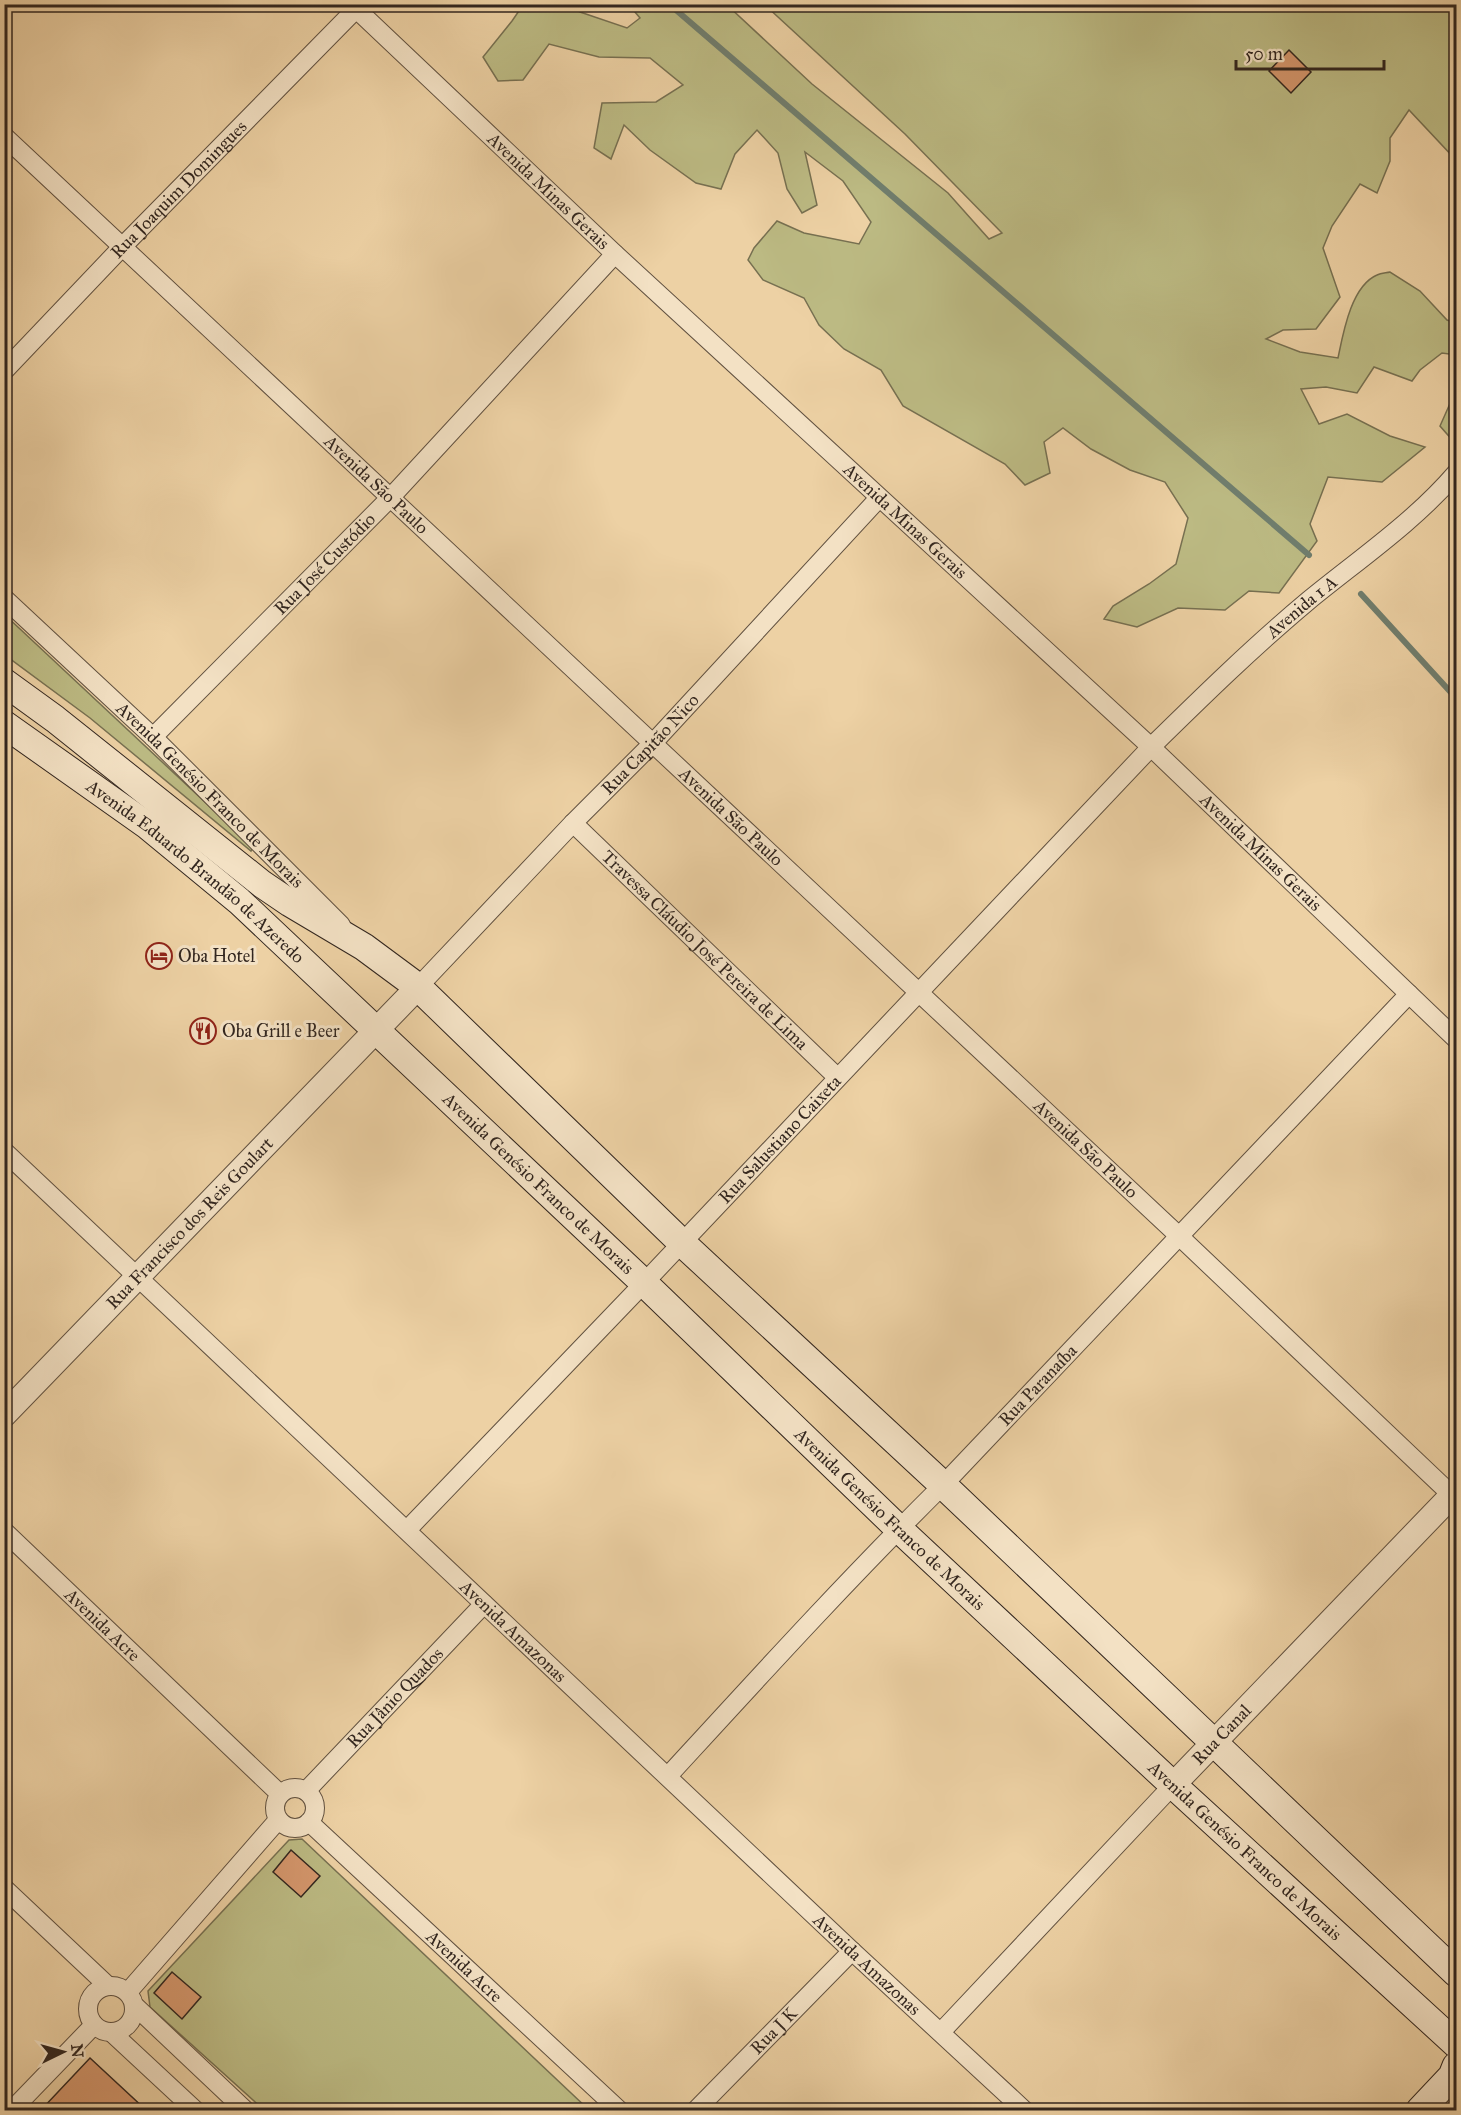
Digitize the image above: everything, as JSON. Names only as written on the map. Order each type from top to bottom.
[{"type":"main road","name":"Avenida Eduardo Brandão de Azeredo","points":[[8,691],[64,726],[262,884],[364,947]]},
{"type":"main road","name":"Avenida Eduardo Brandão de Azeredo","points":[[4,724],[148,826],[231,894],[375,1030]]},
{"type":"main road","name":"Avenida Genésio Franco de Morais","points":[[364,947],[418,987],[681,1242],[943,1485],[1456,1973]]},
{"type":"main road","name":"Avenida Genésio Franco de Morais","points":[[375,1030],[644,1283],[899,1529],[1173,1785],[1456,2044]]},
{"type":"main road","points":[[1420,2110],[1455,2072]]},
{"type":"street","name":"Rua Joaquim Domingues","points":[[4,371],[353,7]]},
{"type":"street","name":"Avenida Minas Gerais","points":[[353,7],[615,254],[1151,747],[1456,1039]]},
{"type":"street","name":"Avenida São Paulo","points":[[4,136],[1455,1495]]},
{"type":"street","name":"Rua José Custódio","points":[[153,737],[391,497],[615,254]]},
{"type":"street","name":"Avenida 1 A","points":[[1151,747],[1229,670],[1307,602],[1408,521],[1438,494],[1456,473]]},
{"type":"street","name":"Rua Capitão Nico","points":[[418,987],[573,823],[653,743],[879,498]]},
{"type":"street","name":"Avenida Genésio Franco de Morais","points":[[4,598],[153,737],[364,947]]},
{"type":"street","name":"Rua Salustiano Caixeta","points":[[407,1530],[1151,747]]},
{"type":"street","name":"Travessa Cláudio José Pereira de Lima","points":[[573,823],[837,1077]]},
{"type":"street","points":[[375,1030],[418,987]]},
{"type":"street","name":"Rua Paranaíba","points":[[668,1776],[899,1529],[1409,994]]},
{"type":"street","name":"Rua Francisco dos Reis Goulart","points":[[4,1415],[375,1030]]},
{"type":"street","name":"Avenida Amazonas","points":[[4,1151],[852,1951],[1024,2110]]},
{"type":"street","name":"Rua Canal","points":[[941,2031],[1214,1742],[1455,1495]]},
{"type":"street","name":"Avenida Acre","points":[[4,1531],[280,1794]]},
{"type":"street","name":"Rua Jânio Quados","points":[[306,1791],[484,1604]]},
{"type":"street","points":[[292,1788],[306,1791],[314,1802],[313,1816],[309,1822],[304,1826],[290,1827],[278,1820],[274,1806],[280,1794],[292,1788]]},
{"type":"street","points":[[131,1998],[278,1820]]},
{"type":"street","name":"Avenida Acre","points":[[309,1822],[619,2110]]},
{"type":"street","points":[[4,1888],[107,1985],[122,1988],[245,2110]]},
{"type":"street","name":"Rua J K","points":[[696,2110],[852,1951]]},
{"type":"street","points":[[107,1985],[94,1991],[88,2004],[88,2016],[195,2110]]},
{"type":"street","points":[[12,2110],[102,2029],[117,2031],[129,2024],[134,2012],[131,1998]]},
{"type":"shaded area","points":[[523,5],[566,5],[627,28],[640,18],[629,5],[727,5],[812,84],[948,193],[989,239],[1002,233],[905,134],[765,5],[1456,5],[1456,160],[1409,110],[1390,138],[1390,161],[1377,193],[1360,184],[1332,226],[1323,248],[1340,297],[1316,329],[1283,330],[1266,339],[1300,352],[1338,358],[1350,312],[1361,289],[1368,281],[1379,274],[1390,272],[1420,291],[1447,320],[1456,323],[1456,355],[1442,353],[1420,370],[1412,381],[1374,367],[1357,393],[1326,387],[1301,389],[1319,424],[1347,414],[1390,436],[1425,447],[1382,482],[1328,477],[1310,524],[1317,541],[1279,593],[1249,591],[1225,610],[1178,608],[1137,627],[1104,619],[1113,606],[1176,564],[1188,518],[1165,482],[1130,470],[1091,449],[1063,428],[1044,442],[1050,473],[1025,485],[1005,464],[903,406],[881,370],[844,349],[819,325],[804,298],[763,280],[748,260],[754,248],[777,221],[804,233],[859,244],[871,222],[843,181],[805,152],[817,205],[802,213],[787,189],[778,153],[757,130],[735,154],[721,189],[696,183],[650,150],[624,125],[611,159],[594,148],[602,103],[656,102],[683,85],[650,58],[599,57],[549,44],[523,80],[498,81],[483,57]]},
{"type":"shaded area","points":[[1456,390],[1456,439],[1454,442],[1440,426]]},
{"type":"shaded area","points":[[4,614],[253,847],[251,851],[90,718],[5,655]]},
{"type":"shaded area","points":[[302,1839],[589,2110],[264,2110],[150,2007],[148,1991],[289,1840]]},
{"type":"building","points":[[1289,50],[1311,72],[1291,93],[1269,71]]},
{"type":"building","points":[[291,1850],[320,1876],[301,1897],[273,1872]]},
{"type":"building","points":[[172,1972],[201,1997],[182,2019],[154,1993]]},
{"type":"building","points":[[90,2058],[146,2110],[41,2110]]},
{"type":"waterway","points":[[669,4],[1309,555]]},
{"type":"waterway","points":[[1361,594],[1456,698]]},
{"type":"place","name":"Oba Hotel","points":[[159,956]]},
{"type":"place","name":"Oba Grill e Beer","points":[[203,1031]]}]
